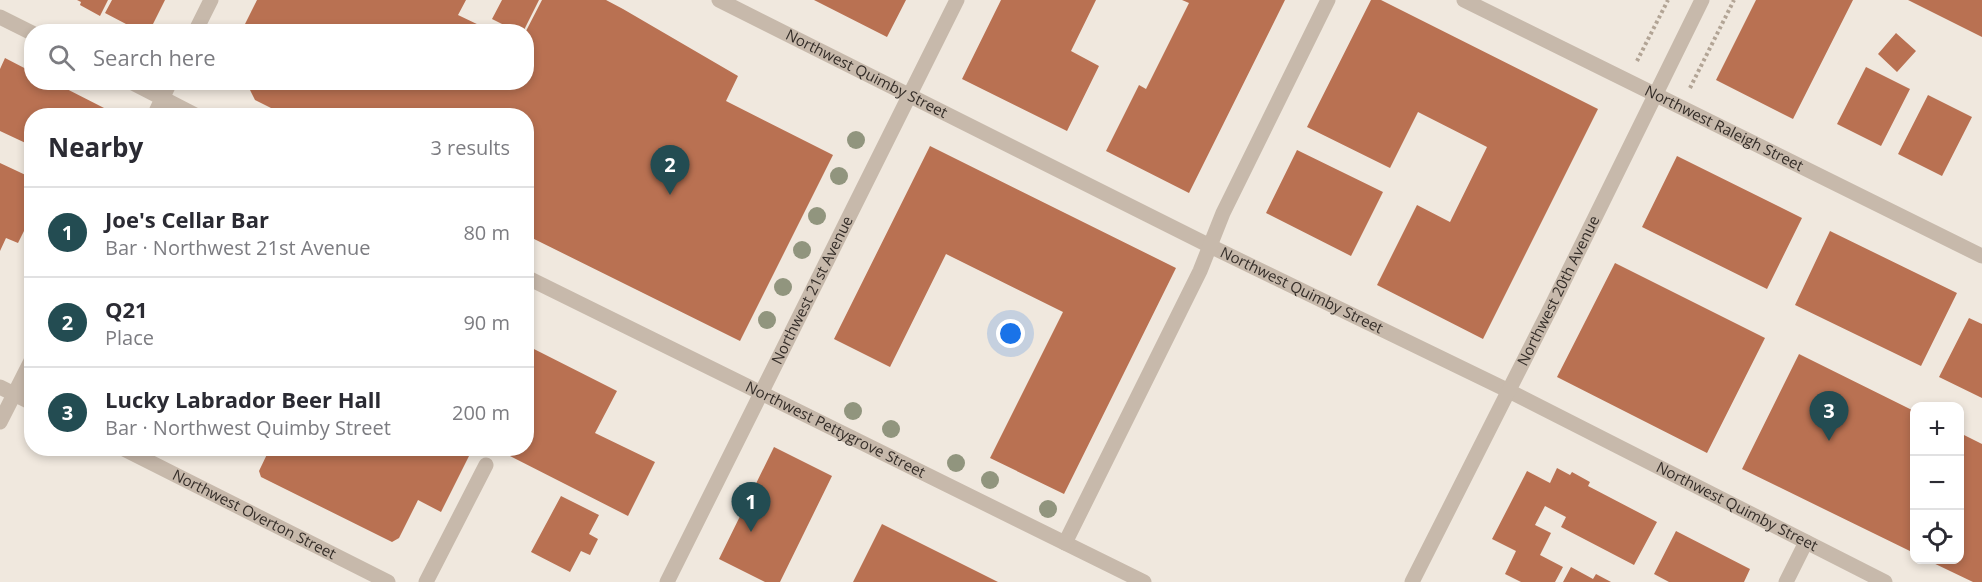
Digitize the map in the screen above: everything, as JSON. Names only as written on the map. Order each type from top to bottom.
[{"type":"street","points":[[199,24],[211,0]]},
{"type":"street","name":"Northwest Quimby Street","points":[[719,0],[1210,246],[1509,392],[1885,582]]},
{"type":"street","name":"Northwest 21st Avenue","points":[[667,582],[957,0]]},
{"type":"street","points":[[1065,543],[1200,271],[1223,213],[1328,0]]},
{"type":"street","name":"Northwest Raleigh Street","points":[[1464,0],[1982,256]]},
{"type":"street","name":"Northwest 20th Avenue","points":[[1412,582],[1509,392],[1702,0]]},
{"type":"street","points":[[0,17],[24,29]]},
{"type":"street","points":[[146,90],[181,108]]},
{"type":"street","points":[[158,108],[166,90]]},
{"type":"street","name":"Northwest Pettygrove Street","points":[[534,281],[1144,582]]},
{"type":"street","points":[[0,423],[7,390],[24,369]]},
{"type":"street","points":[[7,390],[24,399]]},
{"type":"street","name":"Northwest Overton Street","points":[[138,456],[383,581]]},
{"type":"street","points":[[426,582],[486,465]]},
{"type":"street","points":[[1786,582],[1806,542]]},
{"type":"path","points":[[1635,66],[1668,0]]},
{"type":"path","points":[[1687,93],[1734,0]]},
{"type":"building","points":[[77,0],[108,0],[100,16],[80,5],[81,2]]},
{"type":"building","points":[[112,0],[165,0],[153,24],[126,24],[105,13]]},
{"type":"building","points":[[257,0],[466,0],[458,15],[477,24],[245,24]]},
{"type":"building","points":[[502,0],[539,0],[527,24],[502,24],[492,19]]},
{"type":"building","points":[[542,0],[606,0],[738,76],[726,101],[833,155],[740,341],[534,239],[534,108],[271,108],[255,100],[250,90],[534,90],[534,24],[530,24]]},
{"type":"building","points":[[814,0],[906,0],[887,37]]},
{"type":"building","points":[[1001,0],[1096,0],[1071,51],[1099,66],[1067,131],[962,79]]},
{"type":"building","points":[[1182,0],[1285,0],[1189,193],[1106,151],[1139,85],[1146,89],[1189,3]]},
{"type":"building","points":[[1371,0],[1381,0],[1598,109],[1483,339],[1377,285],[1417,205],[1450,222],[1487,147],[1418,112],[1390,168],[1307,127]]},
{"type":"building","points":[[1756,0],[1853,0],[1793,119],[1716,80]]},
{"type":"building","points":[[1908,0],[1982,0],[1982,37]]},
{"type":"building","points":[[1896,33],[1916,51],[1897,72],[1878,54]]},
{"type":"building","points":[[5,58],[24,68],[24,90],[69,90],[104,108],[24,108],[24,142],[0,131],[0,69]]},
{"type":"building","points":[[1866,67],[1910,89],[1881,146],[1837,124]]},
{"type":"building","points":[[1928,95],[1972,117],[1942,176],[1898,154]]},
{"type":"building","points":[[930,146],[1176,268],[1064,494],[990,458],[1063,312],[946,254],[890,367],[834,339]]},
{"type":"building","points":[[1297,150],[1383,192],[1351,256],[1266,213]]},
{"type":"building","points":[[1677,156],[1802,218],[1767,289],[1642,227]]},
{"type":"building","points":[[0,163],[24,174],[24,231],[18,243],[6,238],[0,251]]},
{"type":"building","points":[[1830,231],[1957,293],[1921,366],[1795,305]]},
{"type":"building","points":[[1615,263],[1765,338],[1707,453],[1557,377]]},
{"type":"building","points":[[1969,318],[1982,324],[1982,398],[1939,377]]},
{"type":"building","points":[[534,349],[617,391],[595,433],[655,462],[628,516],[510,456],[534,456]]},
{"type":"building","points":[[1799,354],[1910,409],[1910,551],[1742,469]]},
{"type":"building","points":[[1964,435],[1982,444],[1982,582],[1973,582],[1935,564],[1964,564]]},
{"type":"building","points":[[774,447],[832,476],[780,582],[765,582],[719,559]]},
{"type":"building","points":[[266,456],[469,456],[441,512],[418,500],[399,538],[392,542],[261,477],[259,471]]},
{"type":"building","points":[[1557,468],[1570,475],[1572,472],[1590,482],[1588,486],[1657,522],[1634,565],[1561,527],[1566,517],[1545,506],[1535,525],[1551,533],[1540,555],[1563,567],[1555,582],[1521,582],[1505,574],[1516,551],[1492,539],[1527,471],[1550,483]]},
{"type":"building","points":[[561,496],[599,515],[589,534],[598,539],[590,555],[581,551],[570,572],[531,552]]},
{"type":"building","points":[[882,524],[998,582],[853,582]]},
{"type":"building","points":[[1676,531],[1750,569],[1744,582],[1669,582],[1654,574]]},
{"type":"building","points":[[1571,567],[1593,579],[1596,574],[1611,582],[1563,582]]},
{"type":"place","name":"Q21","points":[[670,195]]},
{"type":"place","name":"Lucky Labrador Beer Hall","points":[[1829,441]]},
{"type":"place","name":"Joe's Cellar Bar","points":[[751,532]]}]
